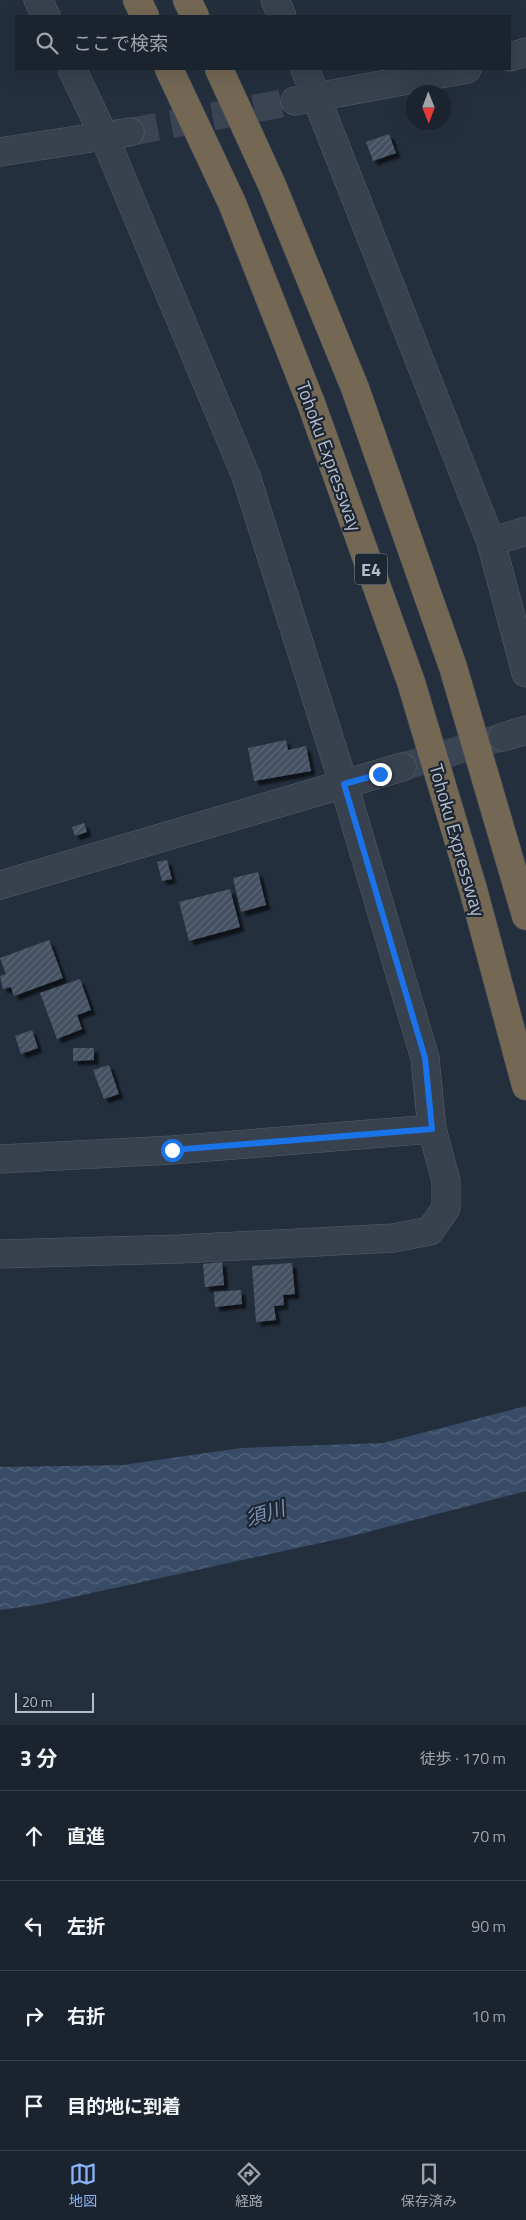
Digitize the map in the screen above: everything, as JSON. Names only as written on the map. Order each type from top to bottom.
[{"type":"highway","points":[[137,0],[144,15]]},
{"type":"highway","points":[[187,0],[194,15]]},
{"type":"highway","name":"Tohoku Expressway","points":[[169,70],[232,203],[312,403],[411,682],[474,889],[526,1086]]},
{"type":"highway","name":"E4","points":[[219,70],[272,185],[356,388],[453,667],[526,916]]},
{"type":"street","points":[[38,0],[46,15]]},
{"type":"street","points":[[275,0],[282,15]]},
{"type":"street","points":[[511,57],[526,52]]},
{"type":"street","points":[[0,1254],[180,1249],[383,1238],[430,1231],[446,1208],[446,1181],[432,1129],[425,1058],[344,784],[246,476],[117,134],[73,70]]},
{"type":"street","points":[[305,70],[306,99],[491,542],[526,673]]},
{"type":"street","points":[[306,99],[462,70]]},
{"type":"street","points":[[0,152],[117,134]]},
{"type":"street","points":[[491,542],[526,531]]},
{"type":"street","points":[[0,885],[402,767]]},
{"type":"street","points":[[0,1159],[172,1150],[432,1129]]},
{"type":"water","name":"須川","points":[[526,1406],[526,1491],[352,1536],[37,1605],[0,1610],[0,1467],[123,1465],[241,1448],[383,1443]]},
{"type":"building","points":[[389,134],[396,153],[373,161],[366,142]]},
{"type":"building","points":[[286,740],[288,750],[306,746],[311,771],[254,781],[248,748]]},
{"type":"building","points":[[84,823],[87,832],[75,836],[72,827]]},
{"type":"building","points":[[167,860],[172,879],[162,881],[157,862]]},
{"type":"building","points":[[258,872],[266,905],[241,912],[233,878]]},
{"type":"building","points":[[230,889],[240,927],[189,941],[179,902]]},
{"type":"building","points":[[49,940],[63,978],[14,996],[11,987],[3,989],[0,976],[6,974],[0,958]]},
{"type":"building","points":[[80,979],[91,1010],[77,1015],[82,1029],[57,1039],[40,993]]},
{"type":"building","points":[[32,1030],[38,1048],[21,1054],[15,1036]]},
{"type":"building","points":[[73,1048],[94,1048],[94,1060],[73,1061]]},
{"type":"building","points":[[109,1065],[119,1094],[104,1099],[93,1070]]},
{"type":"building","points":[[222,1262],[224,1285],[205,1287],[203,1264]]},
{"type":"building","points":[[292,1263],[295,1294],[283,1295],[284,1305],[274,1306],[276,1320],[256,1322],[252,1266]]},
{"type":"building","points":[[241,1290],[242,1304],[215,1307],[214,1292]]},
{"type":"tunnel","points":[[130,132],[295,101]]},
{"type":"tunnel","points":[[402,767],[499,738]]},
{"type":"route","points":[[172,1150],[432,1129],[425,1058],[344,784],[380,774]]}]
